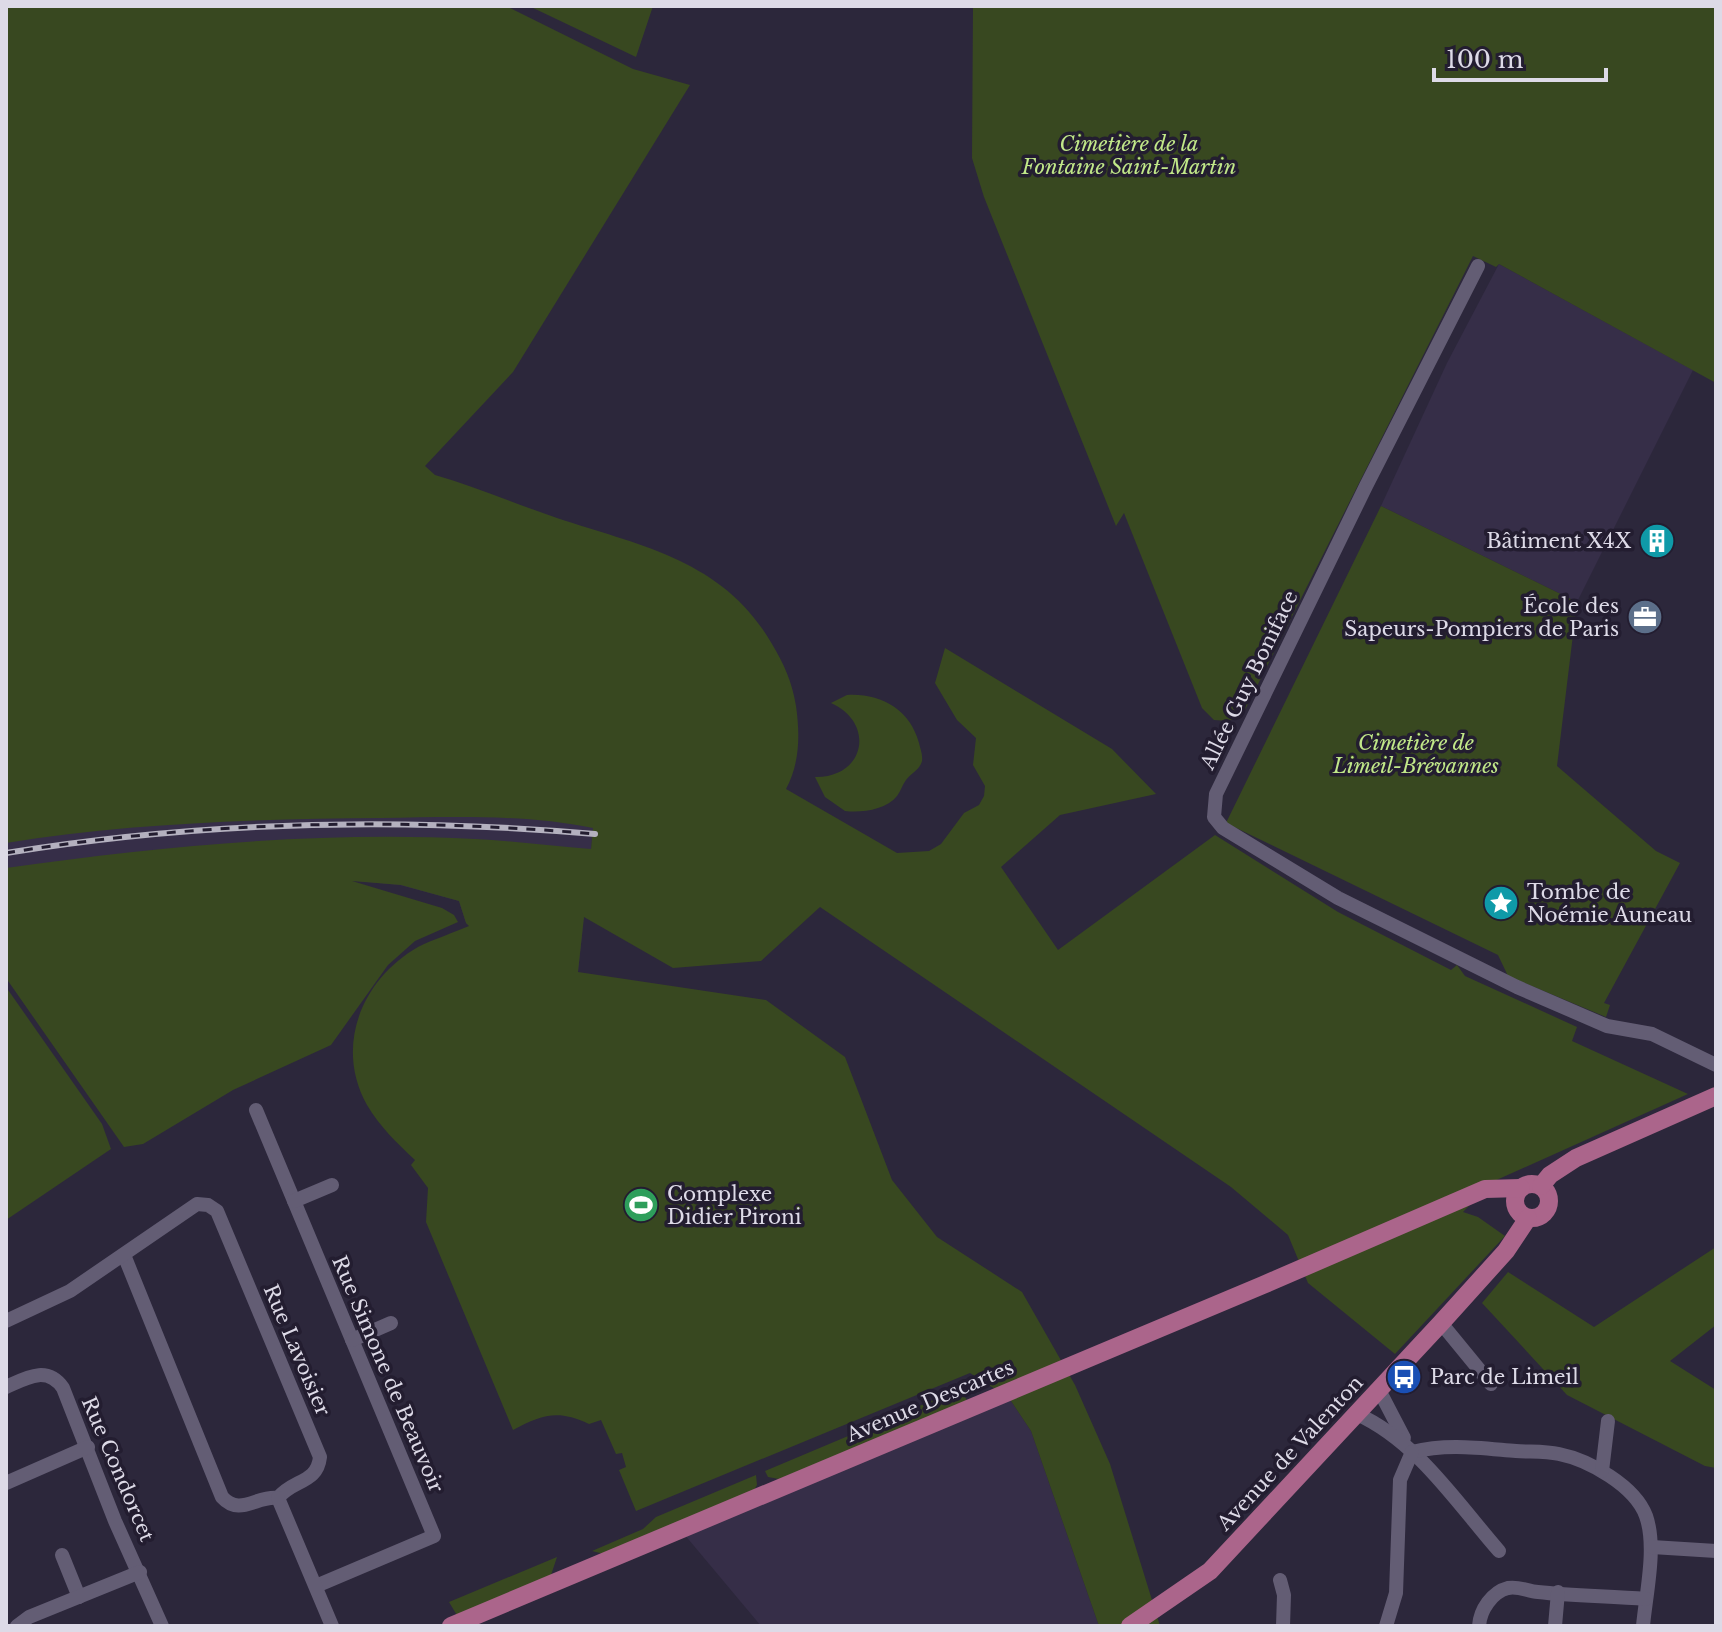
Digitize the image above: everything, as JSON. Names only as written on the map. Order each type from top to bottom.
[{"type":"main road","points":[[1541,1186],[1550,1175],[1576,1158],[1716,1096]]},
{"type":"main road","points":[[1530,1184],[1541,1186],[1548,1194],[1548,1205],[1543,1214],[1528,1218],[1518,1212],[1518,1195],[1530,1184]]},
{"type":"main road","name":"Avenue Descartes","points":[[451,1626],[1485,1189],[1518,1195]]},
{"type":"main road","name":"Avenue de Valenton","points":[[1130,1626],[1210,1571],[1506,1251],[1528,1218]]},
{"type":"street","name":"Allée Guy Boniface","points":[[1478,266],[1366,486],[1216,794],[1214,817],[1223,828],[1338,898],[1517,987],[1589,1019],[1626,1031],[1652,1034],[1716,1065]]},
{"type":"street","name":"Rue Simone de Beauvoir","points":[[256,1110],[434,1536],[316,1586]]},
{"type":"street","points":[[294,1201],[332,1185]]},
{"type":"street","name":"Rue Lavoisier","points":[[197,1204],[208,1205],[217,1211],[320,1457],[318,1469],[311,1477],[286,1488],[278,1498],[266,1496],[240,1507],[229,1504],[222,1497],[124,1255],[197,1204]]},
{"type":"street","points":[[6,1321],[70,1291],[124,1255]]},
{"type":"street","points":[[352,1340],[391,1323]]},
{"type":"street","points":[[1441,1323],[1491,1384]]},
{"type":"street","name":"Rue Condorcet","points":[[6,1387],[34,1375],[57,1379],[162,1626]]},
{"type":"street","points":[[1379,1390],[1412,1452]]},
{"type":"street","points":[[1357,1414],[1383,1426],[1412,1452],[1499,1551]]},
{"type":"street","points":[[1602,1471],[1608,1421]]},
{"type":"street","points":[[1412,1452],[1438,1445],[1560,1454],[1620,1482],[1646,1516],[1652,1547],[1643,1626]]},
{"type":"street","points":[[6,1483],[88,1447]]},
{"type":"street","points":[[1386,1626],[1396,1593],[1400,1480],[1412,1452]]},
{"type":"street","points":[[278,1498],[332,1626]]},
{"type":"street","points":[[1652,1547],[1716,1551]]},
{"type":"street","points":[[62,1555],[79,1597]]},
{"type":"street","points":[[17,1626],[29,1617],[140,1572]]},
{"type":"street","points":[[1280,1580],[1284,1595],[1283,1626]]},
{"type":"street","points":[[1479,1626],[1485,1607],[1495,1594],[1505,1589],[1520,1587],[1537,1592],[1646,1599]]},
{"type":"street","points":[[1555,1626],[1558,1592]]},
{"type":"shaded area","points":[[1499,264],[1693,370],[1577,602],[1381,506],[1447,363]]},
{"type":"shaded area","points":[[602,745],[578,972],[466,923],[459,901],[400,885],[345,880],[6,911],[6,781]]},
{"type":"shaded area","points":[[1009,1398],[1031,1431],[1099,1626],[761,1626],[684,1534]]},
{"type":"green space","points":[[6,6],[506,6],[633,69],[690,85],[513,372],[425,466],[435,475],[678,560],[730,593],[772,644],[792,689],[798,748],[786,789],[897,853],[929,851],[941,844],[964,813],[979,805],[984,796],[985,786],[973,765],[976,738],[957,720],[935,683],[945,648],[1112,749],[1156,794],[1060,815],[1001,867],[1058,950],[1215,835],[1338,912],[1451,970],[1457,965],[1465,976],[1577,1027],[1572,1041],[1688,1094],[1492,1182],[1463,1212],[1478,1217],[1505,1236],[1395,1354],[1308,1283],[1288,1235],[1231,1187],[820,907],[761,961],[673,968],[584,917],[578,972],[766,1000],[845,1057],[892,1180],[937,1237],[1022,1292],[1075,1385],[1110,1464],[1160,1626],[1099,1626],[1031,1431],[1009,1398],[970,1373],[636,1511],[619,1470],[626,1467],[622,1453],[616,1454],[601,1420],[589,1424],[568,1416],[550,1416],[513,1430],[426,1222],[428,1188],[411,1165],[415,1160],[377,1120],[357,1083],[353,1060],[354,1038],[359,1016],[369,995],[398,961],[418,947],[469,926],[459,901],[401,885],[352,881],[442,908],[454,915],[458,922],[415,941],[388,965],[331,1045],[233,1090],[143,1144],[124,1147],[6,978],[6,868],[181,847],[358,837],[475,839],[591,849],[593,828],[541,820],[488,817],[287,820],[193,823],[6,843]]},
{"type":"green space","points":[[529,6],[653,6],[636,57]]},
{"type":"green space","name":"Cimetière de la Fontaine Saint-Martin","points":[[973,6],[1716,6],[1716,383],[1499,264],[1496,267],[1473,256],[1244,712],[1229,721],[1214,720],[1202,708],[1124,513],[1116,526],[984,197],[972,158]]},
{"type":"green space","name":"Cimetière de Limeil-Brévannes","points":[[1381,506],[1577,602],[1557,766],[1656,851],[1680,863],[1604,1003],[1610,1005],[1606,1017],[1508,976],[1498,955],[1226,823]]},
{"type":"green space","points":[[847,695],[882,700],[901,712],[915,731],[921,752],[921,764],[897,796],[873,810],[845,811],[825,797],[815,777],[832,775],[845,769],[859,748],[855,723],[831,703]]},
{"type":"green space","points":[[6,987],[102,1124],[111,1149],[6,1220]]},
{"type":"green space","points":[[1716,1247],[1716,1325],[1670,1361],[1716,1390],[1716,1468],[1705,1466],[1567,1395],[1482,1303],[1508,1272],[1594,1327]]},
{"type":"green space","points":[[955,1391],[962,1392],[968,1402],[779,1479],[768,1477],[765,1471]]},
{"type":"green space","points":[[756,1475],[754,1490],[604,1554],[592,1551],[643,1529],[656,1517]]},
{"type":"green space","points":[[557,1557],[551,1575],[458,1617],[449,1602]]},
{"type":"railway","points":[[6,853],[153,834],[300,825],[447,825],[595,834]]},
{"type":"place","name":"Bâtiment X4X","points":[[1657,541]]},
{"type":"place","name":"École des Sapeurs-Pompiers de Paris","points":[[1645,617]]},
{"type":"place","name":"Tombe de Noémie Auneau","points":[[1501,903]]},
{"type":"place","name":"Complexe Didier Pironi","points":[[641,1205]]},
{"type":"place","name":"Parc de Limeil","points":[[1404,1377]]}]
